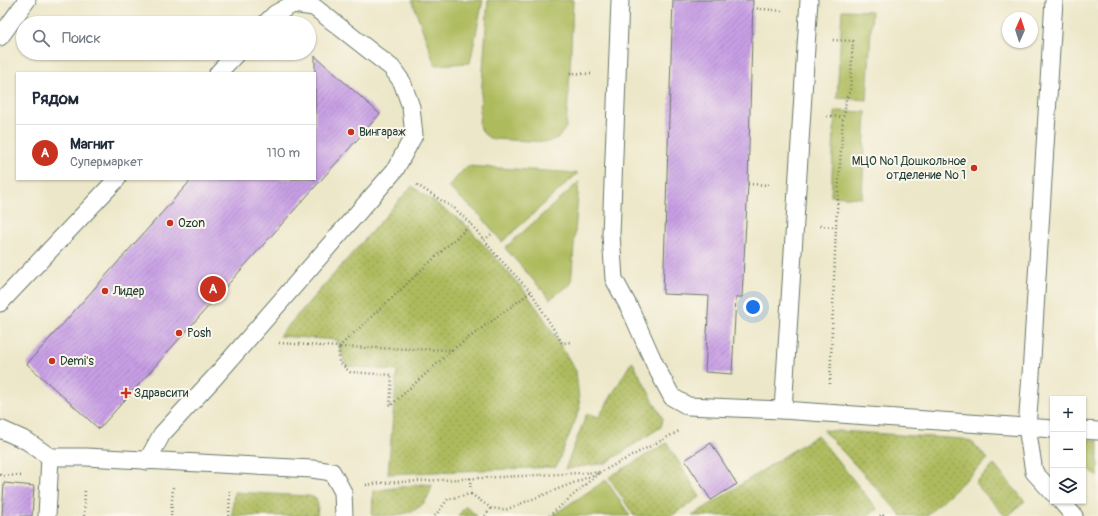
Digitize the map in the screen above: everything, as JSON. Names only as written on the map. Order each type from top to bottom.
[{"type":"lane","points":[[0,37],[26,0]]},
{"type":"lane","points":[[620,0],[611,234],[614,279],[631,311],[656,368],[672,397],[688,406],[783,410],[1050,429]]},
{"type":"lane","points":[[783,410],[809,0]]},
{"type":"lane","points":[[1050,490],[1034,472],[1027,427],[1054,0]]},
{"type":"lane","points":[[147,460],[162,434],[214,378],[395,170],[414,136],[411,107],[402,82],[392,68],[314,7],[293,4],[273,16]]},
{"type":"lane","points":[[219,72],[230,60]]},
{"type":"lane","points":[[0,303],[116,180]]},
{"type":"lane","points":[[0,429],[26,441],[50,457],[147,460],[312,469],[332,472],[343,492],[344,516]]},
{"type":"lane","points":[[1086,430],[1098,431]]},
{"type":"lane","points":[[48,516],[50,457]]},
{"type":"lane","points":[[1064,504],[1074,516]]},
{"type":"path","points":[[753,8],[786,11]]},
{"type":"path","points":[[830,40],[852,41],[850,91],[846,99],[845,111],[842,117],[830,384]]},
{"type":"path","points":[[820,115],[842,117]]},
{"type":"path","points":[[395,170],[455,210],[471,224],[531,292],[562,343],[572,342]]},
{"type":"path","points":[[748,184],[775,185]]},
{"type":"path","points":[[471,224],[339,346],[339,362],[350,372],[392,375],[390,406],[452,350],[531,292]]},
{"type":"path","points":[[816,226],[836,227]]},
{"type":"path","points":[[484,240],[493,233]]},
{"type":"path","points":[[274,343],[452,350]]},
{"type":"path","points":[[435,516],[448,499],[471,494],[490,508],[505,510],[601,472],[684,429]]},
{"type":"path","points":[[366,485],[380,482],[601,472]]},
{"type":"path","points":[[549,516],[601,472]]},
{"type":"path","points":[[470,478],[471,494]]},
{"type":"path","points":[[171,516],[173,485]]},
{"type":"path","points":[[229,516],[230,488]]},
{"type":"path","points":[[84,516],[85,489]]},
{"type":"path","points":[[485,516],[490,508]]},
{"type":"path","points":[[880,516],[882,514],[884,516]]},
{"type":"green space","points":[[412,0],[483,0],[470,63],[435,65]]},
{"type":"green space","points":[[488,0],[573,0],[566,127],[559,137],[548,142],[491,139],[484,134],[479,125]]},
{"type":"green space","points":[[842,10],[872,11],[867,100],[837,98]]},
{"type":"green space","points":[[835,111],[866,112],[862,198],[831,196]]},
{"type":"green space","points":[[467,166],[578,173],[502,242],[481,216],[448,187]]},
{"type":"green space","points":[[579,182],[571,284],[550,299],[505,248]]},
{"type":"green space","points":[[412,186],[465,224],[523,289],[542,315],[576,371],[580,409],[556,467],[388,474],[397,371],[346,366],[337,340],[279,336]]},
{"type":"green space","points":[[632,361],[663,419],[661,427],[606,463],[565,469],[587,413],[599,417]]},
{"type":"green space","points":[[823,430],[964,439],[973,443],[988,459],[926,516],[902,516]]},
{"type":"green space","points":[[817,435],[877,509],[869,516],[692,516]]},
{"type":"green space","points":[[1086,439],[1098,440],[1098,478],[1086,465]]},
{"type":"green space","points":[[667,443],[700,497],[671,516],[634,516],[609,477]]},
{"type":"green space","points":[[994,465],[1025,501],[1008,516],[1005,516],[975,483]]},
{"type":"green space","points":[[606,480],[630,516],[552,516],[556,513]]},
{"type":"green space","points":[[422,484],[432,485],[429,495],[424,503],[417,508],[410,512],[392,516],[372,516],[373,491]]},
{"type":"green space","points":[[234,492],[309,496],[316,498],[318,505],[317,516],[232,516]]},
{"type":"green space","points":[[466,506],[477,516],[458,516]]},
{"type":"building","points":[[673,0],[753,0],[748,184],[742,297],[736,297],[732,374],[705,372],[709,296],[663,294]]},
{"type":"building","points":[[316,57],[380,114],[99,429],[27,364],[191,180],[316,180]]},
{"type":"building","points":[[711,443],[737,484],[711,500],[685,460]]},
{"type":"building","points":[[4,483],[34,486],[32,516],[2,516]]},
{"type":"place","name":"Вингараж","points":[[351,132]]},
{"type":"place","name":"МЦО №1 Дошкольное отделение № 1","points":[[974,168]]},
{"type":"place","name":"Ozon","points":[[170,223]]},
{"type":"place","name":"Магнит","points":[[213,289]]},
{"type":"place","name":"Лидер","points":[[105,291]]},
{"type":"place","name":"Posh","points":[[179,333]]},
{"type":"place","name":"Demi's","points":[[52,361]]},
{"type":"place","name":"Здравсити","points":[[126,393]]}]
